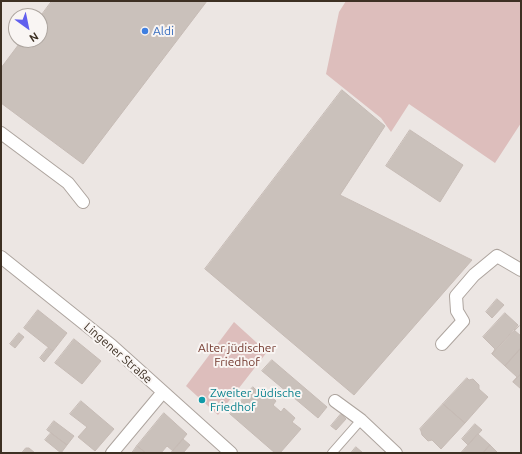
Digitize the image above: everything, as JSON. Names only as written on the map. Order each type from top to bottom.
[{"type":"street","points":[[1,133],[68,183],[83,202]]},
{"type":"street","points":[[442,344],[463,321],[457,311],[456,296],[474,275],[497,256],[521,270]]},
{"type":"street","name":"Lingener Straße","points":[[1,257],[111,345],[231,453]]},
{"type":"street","points":[[112,453],[163,392]]},
{"type":"street","points":[[335,401],[361,420],[396,453]]},
{"type":"lane","points":[[332,453],[361,420]]},
{"type":"green space","points":[[346,1],[521,1],[521,123],[495,163],[409,104],[391,132],[381,118],[326,74],[339,12]]},
{"type":"green space","name":"Alter jüdischer Friedhof","points":[[234,322],[267,352],[218,415],[186,386]]},
{"type":"building","points":[[52,1],[207,1],[83,164],[1,103],[1,68],[16,48],[48,48],[48,8],[47,8]]},
{"type":"building","points":[[342,90],[385,126],[340,195],[472,260],[354,395],[205,269]]},
{"type":"building","points":[[410,130],[463,165],[440,202],[386,166]]},
{"type":"building","points":[[497,299],[504,305],[492,318],[486,312]]},
{"type":"building","points":[[38,310],[67,333],[53,351],[24,328]]},
{"type":"building","points":[[505,313],[518,325],[492,354],[495,349],[483,337]]},
{"type":"building","points":[[515,331],[521,336],[521,348],[505,366],[492,354]]},
{"type":"building","points":[[19,333],[24,337],[15,348],[10,344]]},
{"type":"building","points":[[74,339],[101,361],[82,384],[55,363]]},
{"type":"building","points":[[48,348],[53,351],[44,362],[40,358]]},
{"type":"building","points":[[521,348],[521,374],[513,382],[517,377],[505,366]]},
{"type":"building","points":[[272,360],[327,407],[318,418],[262,371]]},
{"type":"building","points":[[521,374],[521,389],[513,382]]},
{"type":"building","points":[[467,378],[469,380],[473,379],[479,385],[479,389],[488,397],[465,423],[443,404]]},
{"type":"building","points":[[253,387],[261,395],[265,391],[276,401],[273,405],[281,412],[284,408],[295,418],[292,422],[301,429],[280,453],[275,453],[230,414]]},
{"type":"building","points":[[81,401],[114,429],[95,451],[78,437],[87,427],[70,414]]},
{"type":"building","points":[[443,404],[465,423],[441,449],[432,440],[428,441],[422,435],[420,429]]},
{"type":"building","points":[[164,413],[187,434],[173,451],[167,446],[161,453],[146,453],[137,446]]},
{"type":"building","points":[[341,414],[346,419],[336,430],[331,426]]},
{"type":"building","points":[[54,421],[74,436],[67,445],[47,430]]},
{"type":"building","points":[[475,424],[482,430],[468,445],[462,439]]},
{"type":"building","points":[[51,433],[67,445],[61,453],[45,440]]},
{"type":"building","points":[[478,434],[490,445],[483,453],[461,453]]},
{"type":"building","points":[[183,439],[190,445],[183,453],[171,453]]},
{"type":"building","points":[[490,445],[498,453],[483,453]]},
{"type":"building","points":[[137,446],[146,453],[132,453]]},
{"type":"building","points":[[356,447],[363,453],[351,453]]},
{"type":"building","points":[[26,448],[29,448],[35,453],[22,453]]},
{"type":"place","name":"Aldi","points":[[145,31]]},
{"type":"place","name":"Zweiter Jüdische Friedhof","points":[[202,400]]}]
